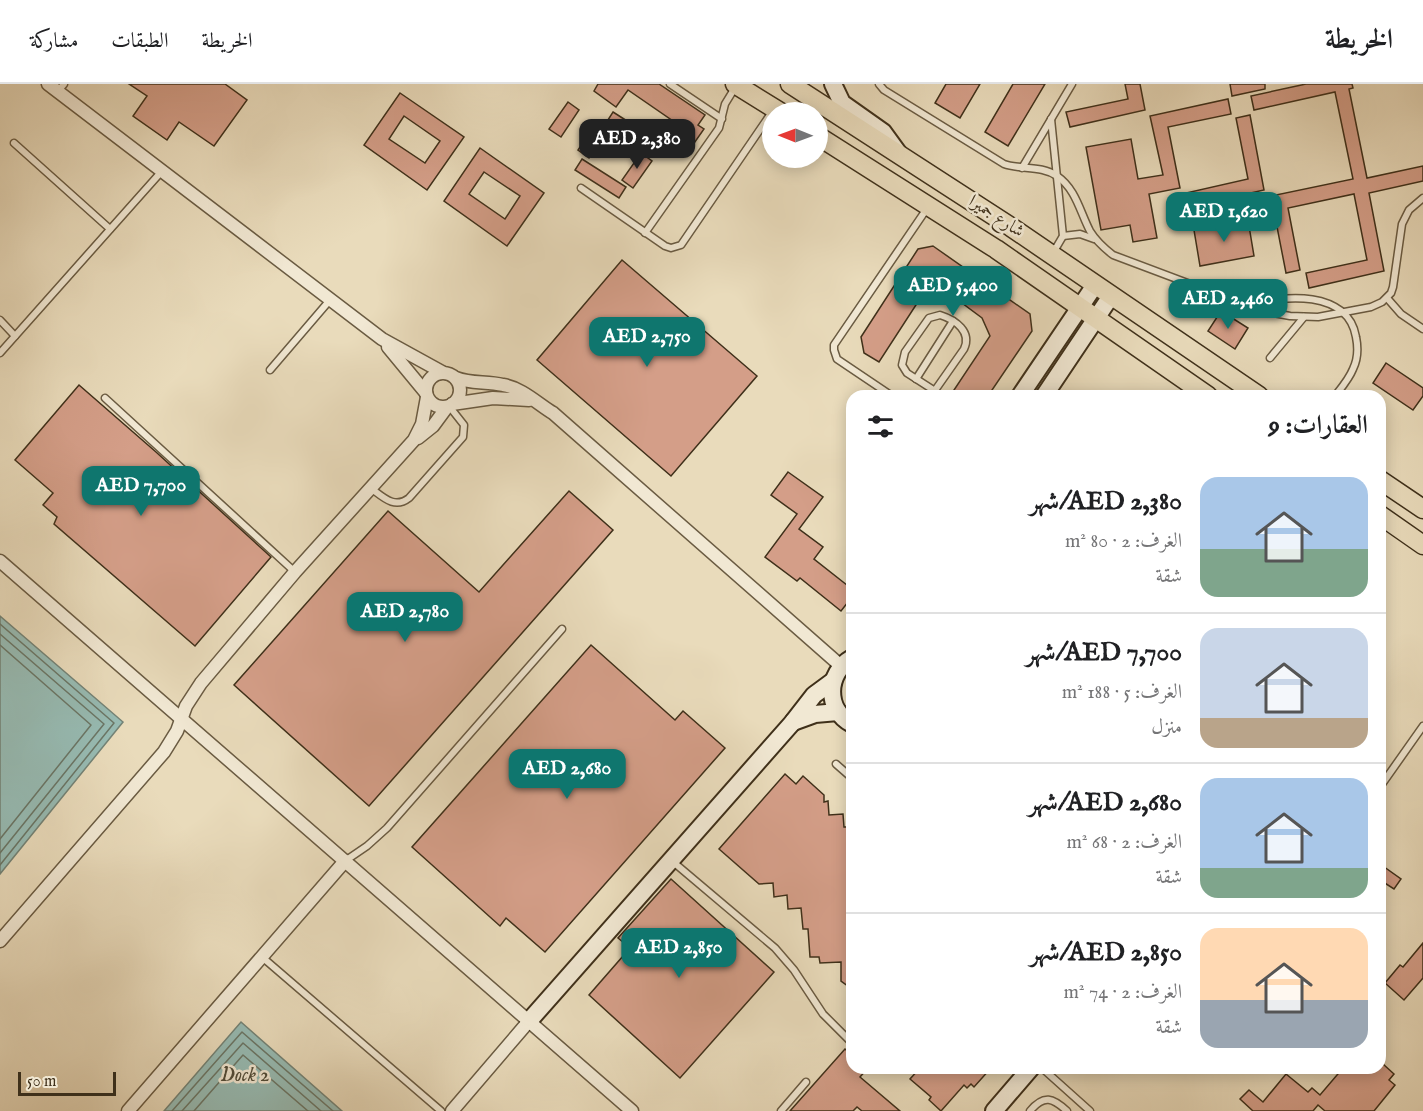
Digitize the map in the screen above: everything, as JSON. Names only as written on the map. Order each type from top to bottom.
[{"type":"main road","name":"شارع جميرا","points":[[790,84],[1052,255],[1249,390]]},
{"type":"main road","points":[[736,85],[763,102]]},
{"type":"main road","name":"شارع جميرا","points":[[828,142],[996,249],[1199,390]]},
{"type":"main road","points":[[1386,484],[1423,509]]},
{"type":"main road","points":[[1386,519],[1423,545]]},
{"type":"street","points":[[833,84],[842,103],[883,132],[900,155]]},
{"type":"street","points":[[57,86],[162,171],[382,339],[456,378],[470,382],[504,385],[524,394],[563,421],[842,668]]},
{"type":"street","points":[[1024,390],[1095,285]]},
{"type":"street","points":[[1048,390],[1111,296]]},
{"type":"street","points":[[382,339],[435,406],[450,406],[493,398],[533,401]]},
{"type":"street","points":[[414,440],[425,416],[425,387],[431,377],[442,372]]},
{"type":"street","points":[[0,941],[164,752],[171,742],[186,706],[201,683],[295,572],[414,440],[433,426],[459,395],[460,389],[456,378]]},
{"type":"street","points":[[0,561],[632,1111]]},
{"type":"street","points":[[842,668],[833,702],[846,720]]},
{"type":"street","points":[[452,1111],[793,722],[814,695],[842,668]]},
{"type":"street","points":[[793,722],[815,714],[846,721]]},
{"type":"street","points":[[128,1111],[345,861]]},
{"type":"street","points":[[994,1111],[1026,1074]]},
{"type":"lane","points":[[670,84],[722,119]]},
{"type":"lane","points":[[879,84],[884,90],[995,159],[1012,167],[1040,169],[1057,175],[1071,189],[1096,241]]},
{"type":"lane","points":[[1022,168],[1072,84]]},
{"type":"lane","points":[[645,233],[718,128],[725,104],[736,85]]},
{"type":"lane","points":[[1051,119],[1063,236],[1052,255]]},
{"type":"lane","points":[[581,188],[665,246],[670,248],[681,245],[762,132]]},
{"type":"lane","points":[[14,142],[110,230]]},
{"type":"lane","points":[[0,353],[162,171]]},
{"type":"lane","points":[[1063,236],[1080,234],[1096,241],[1113,255],[1249,306],[1276,314],[1304,317],[1377,305],[1387,298],[1393,287],[1402,224],[1409,210],[1422,200]]},
{"type":"lane","points":[[883,390],[837,359],[834,345],[928,206]]},
{"type":"lane","points":[[1249,306],[1273,299],[1298,297],[1322,302],[1345,312],[1356,333],[1357,356],[1349,377],[1339,390]]},
{"type":"lane","points":[[1387,298],[1401,315],[1423,329]]},
{"type":"lane","points":[[270,370],[330,300]]},
{"type":"lane","points":[[928,390],[904,370],[902,361],[905,352],[926,322],[932,316],[940,315],[953,321],[965,332],[966,345],[936,390]]},
{"type":"lane","points":[[1270,358],[1304,317]]},
{"type":"lane","points":[[0,320],[15,336]]},
{"type":"lane","points":[[916,379],[953,321]]},
{"type":"lane","points":[[105,398],[295,572]]},
{"type":"lane","points":[[372,489],[393,503],[402,503],[409,498],[463,436],[464,425],[450,406]]},
{"type":"lane","points":[[345,861],[387,828],[562,628]]},
{"type":"lane","points":[[1386,778],[1423,726]]},
{"type":"lane","points":[[836,764],[846,773]]},
{"type":"lane","points":[[671,860],[775,948],[794,970],[819,1009],[846,1037]]},
{"type":"lane","points":[[262,957],[441,1111]]},
{"type":"lane","points":[[1049,1074],[1090,1111]]},
{"type":"lane","points":[[781,1111],[806,1083]]},
{"type":"lane","points":[[1030,1111],[1040,1102],[1049,1100],[1058,1103],[1067,1111]]},
{"type":"water","points":[[0,616],[123,722],[0,874]]},
{"type":"water","name":"Dock 2","points":[[241,1022],[342,1111],[164,1111]]},
{"type":"building","points":[[129,84],[225,84],[247,100],[214,146],[179,122],[167,140],[133,116],[147,96]]},
{"type":"building","points":[[598,84],[659,84],[705,115],[698,125],[704,129],[690,149],[678,141],[686,130],[628,90],[616,107],[594,91]]},
{"type":"building","points":[[946,84],[980,84],[960,118],[935,103]]},
{"type":"building","points":[[1013,84],[1045,84],[1008,146],[985,132]]},
{"type":"building","points":[[1125,84],[1140,84],[1145,110],[1070,127],[1066,112],[1128,99]]},
{"type":"building","points":[[1230,84],[1265,84],[1265,89],[1232,96]]},
{"type":"building","points":[[1306,84],[1352,84],[1353,88],[1349,89],[1367,178],[1423,166],[1423,181],[1369,193],[1384,271],[1309,288],[1306,273],[1367,260],[1354,194],[1288,208],[1300,270],[1286,273],[1271,196],[1353,179],[1335,92],[1254,110],[1251,96]]},
{"type":"building","points":[[400,93],[464,137],[427,190],[364,145]],"holes":[[[404,116],[440,141],[425,163],[389,139]]]},
{"type":"building","points":[[1228,99],[1231,114],[1168,127],[1180,188],[1149,194],[1157,238],[1133,242],[1130,225],[1101,230],[1086,147],[1131,139],[1138,179],[1163,175],[1150,116]]},
{"type":"building","points":[[568,102],[579,110],[561,137],[549,129]]},
{"type":"building","points":[[613,112],[657,140],[650,151],[606,123]]},
{"type":"building","points":[[1250,115],[1264,190],[1189,207],[1186,193],[1248,179],[1236,118]]},
{"type":"building","points":[[597,122],[608,130],[589,158],[578,150]]},
{"type":"building","points":[[480,148],[544,193],[507,246],[444,201]],"holes":[[[484,172],[520,196],[505,219],[469,194]]]},
{"type":"building","points":[[641,153],[652,161],[633,188],[622,180]]},
{"type":"building","points":[[582,159],[626,187],[619,198],[575,170]]},
{"type":"building","points":[[1248,220],[1254,256],[1200,266],[1194,230]]},
{"type":"building","points":[[933,246],[1030,314],[1032,331],[992,390],[954,390],[990,336],[982,318],[943,289],[925,291],[879,362],[864,353],[861,337],[918,249]]},
{"type":"building","points":[[622,260],[757,376],[671,476],[537,360]]},
{"type":"building","points":[[1221,311],[1248,328],[1235,349],[1208,331]]},
{"type":"building","points":[[1386,363],[1423,388],[1423,396],[1413,410],[1373,383]]},
{"type":"building","points":[[79,385],[271,557],[195,646],[54,524],[57,517],[43,505],[53,493],[15,460]]},
{"type":"building","points":[[788,472],[823,497],[799,529],[823,547],[814,559],[846,584],[846,605],[841,611],[800,578],[797,581],[765,557],[797,514],[771,495]]},
{"type":"building","points":[[569,491],[613,530],[369,806],[234,685],[388,511],[479,592]]},
{"type":"building","points":[[591,645],[675,720],[683,711],[725,748],[545,952],[506,918],[500,926],[412,847]]},
{"type":"building","points":[[785,774],[796,784],[803,776],[824,795],[824,802],[828,801],[829,815],[843,814],[844,827],[846,827],[846,985],[841,981],[841,962],[820,963],[819,957],[810,957],[808,929],[803,929],[801,908],[788,909],[787,895],[774,897],[773,883],[759,884],[719,849]]},
{"type":"building","points":[[1386,868],[1401,879],[1394,889],[1386,884]]},
{"type":"building","points":[[671,879],[774,972],[680,1078],[589,995],[630,948],[618,938]]},
{"type":"building","points":[[1423,943],[1423,978],[1404,1000],[1386,984],[1400,965],[1403,967]]},
{"type":"building","points":[[845,1049],[846,1074],[863,1074],[860,1077],[900,1111],[862,1111],[857,1107],[853,1111],[790,1111]]},
{"type":"building","points":[[1386,1067],[1394,1074],[1389,1080],[1395,1085],[1374,1111],[1325,1111],[1318,1105],[1313,1111],[1253,1111],[1240,1099],[1249,1090],[1263,1102],[1286,1074],[1308,1092],[1312,1088],[1320,1095],[1338,1074],[1386,1074]]},
{"type":"building","points":[[915,1074],[986,1074],[974,1087],[971,1084],[967,1088],[964,1085],[941,1111],[929,1100],[931,1097],[910,1079]]}]
